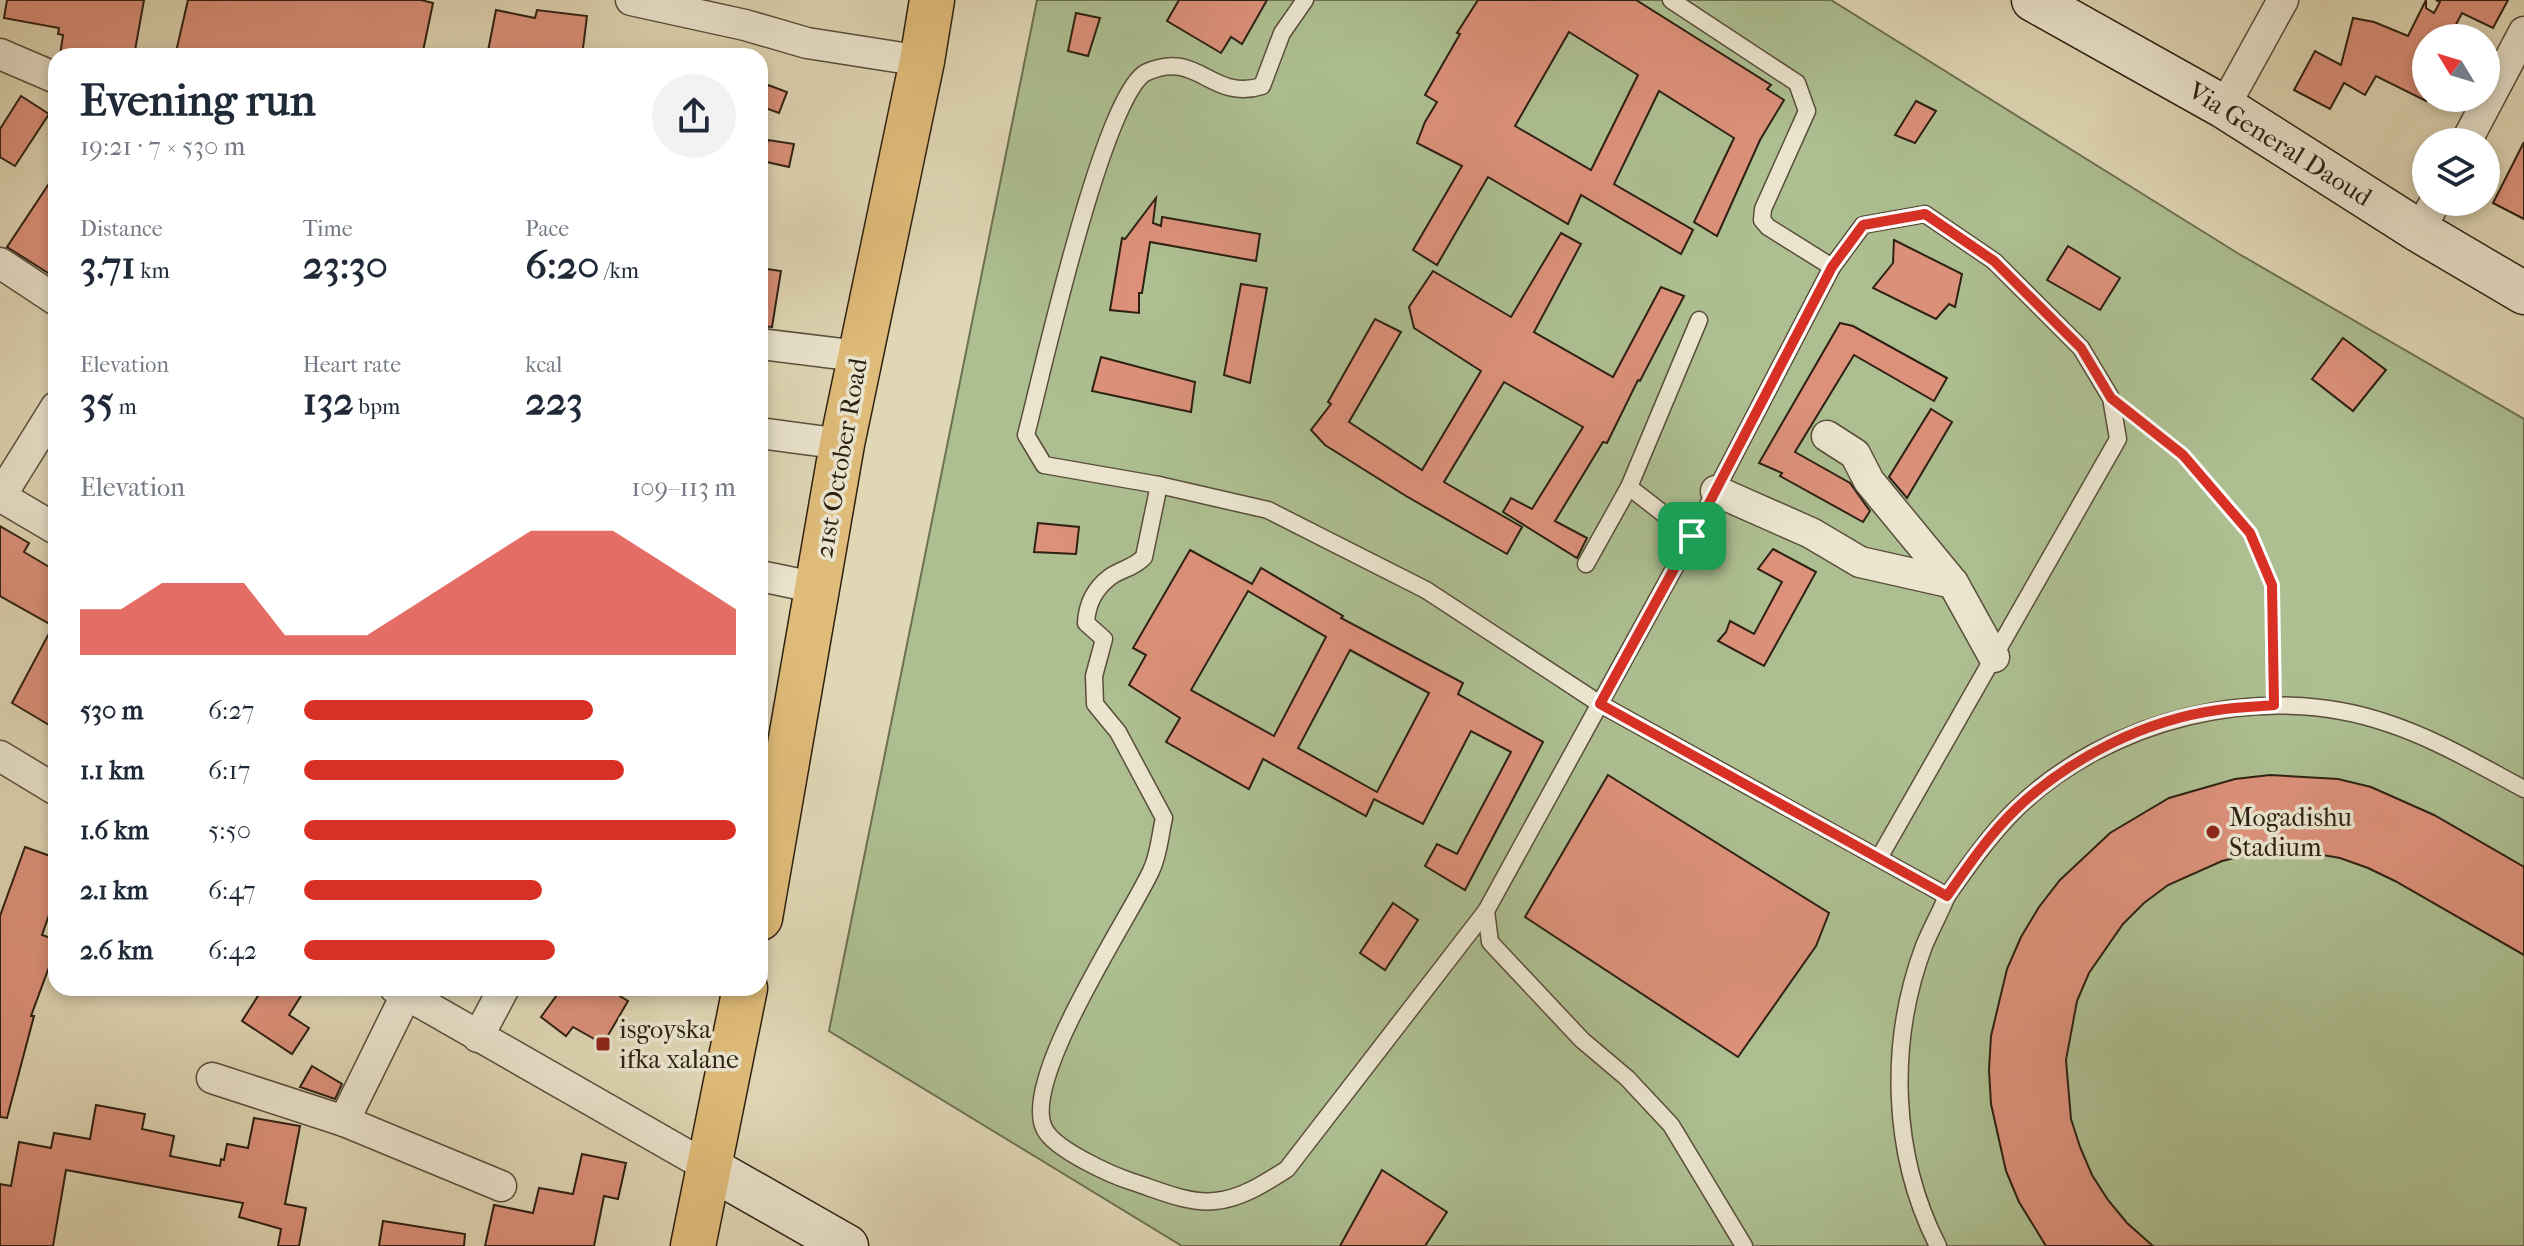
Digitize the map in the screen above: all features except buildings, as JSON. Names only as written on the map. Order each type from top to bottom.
[{"type":"main road","name":"21st October Road","points":[[768,870],[858,356],[922,61],[932,0]]},
{"type":"main road","name":"Via General Daoud","points":[[2033,0],[2412,208]]},
{"type":"main road","name":"Via General Daoud","points":[[2427,216],[2524,293]]},
{"type":"main road","points":[[693,1246],[743,996]]},
{"type":"main road","points":[[708,1167],[847,1246]]},
{"type":"street","points":[[631,0],[745,25],[807,43],[922,61]]},
{"type":"street","points":[[2224,107],[2283,0]]},
{"type":"street","points":[[2473,128],[2524,32]]},
{"type":"street","points":[[0,54],[48,75]]},
{"type":"street","points":[[0,263],[48,295]]},
{"type":"street","points":[[768,345],[858,356]]},
{"type":"street","points":[[48,420],[0,496],[48,524]]},
{"type":"street","points":[[768,434],[842,444]]},
{"type":"street","points":[[1827,436],[1855,454],[1869,481],[1953,583],[1994,657]]},
{"type":"street","points":[[1716,491],[1811,533],[1860,562],[1953,583]]},
{"type":"street","points":[[768,578],[818,588]]},
{"type":"street","points":[[0,758],[48,785]]},
{"type":"street","points":[[344,1121],[398,996]]},
{"type":"street","points":[[408,996],[708,1167]]},
{"type":"street","points":[[478,1037],[500,996]]},
{"type":"street","points":[[212,1078],[344,1121],[501,1186]]},
{"type":"lane","points":[[1305,0],[1282,33],[1262,86],[1246,91],[1221,87],[1193,68],[1167,65],[1143,73],[1130,89],[1097,165],[1026,435],[1044,465],[1159,485],[1268,510],[1426,590],[1600,704],[1947,896]]},
{"type":"lane","points":[[1671,0],[1797,83],[1807,111],[1763,209],[1762,220],[1768,227],[1832,267]]},
{"type":"lane","points":[[1159,485],[1144,557],[1136,565],[1109,578],[1087,603],[1086,623],[1104,639],[1094,676],[1095,704],[1118,732],[1164,818],[1153,869],[1064,1029],[1046,1083],[1041,1115],[1045,1131],[1068,1151],[1113,1176],[1181,1197],[1215,1201],[1252,1191],[1287,1169],[1486,911],[1692,536],[1832,267],[1863,225],[1925,214],[1994,261],[2081,348],[2111,398],[2118,439],[1879,858]]},
{"type":"lane","points":[[1586,564],[1629,487],[1699,320]]},
{"type":"lane","points":[[1629,487],[1692,536]]},
{"type":"lane","points":[[1938,1246],[1926,1224],[1910,1171],[1900,1116],[1900,1060],[1907,1005],[1924,947],[1947,896],[1978,852],[2016,809],[2049,781],[2109,745],[2154,725],[2217,710],[2274,705],[2330,709],[2385,722],[2438,743],[2524,789]]},
{"type":"lane","points":[[1486,911],[1490,942],[1582,1040],[1627,1078],[1671,1125],[1744,1246]]},
{"type":"path","points":[[2111,398],[2183,455],[2250,533],[2272,585],[2274,705]]},
{"type":"green space","points":[[1037,0],[1831,0],[2239,254],[2524,419],[2524,1246],[1182,1246],[829,1031]]},
{"type":"place","name":"Mogadishu Stadium","points":[[2213,832]]},
{"type":"place","name":"isgoyska ifka xalane","points":[[603,1044]]},
{"type":"route","points":[[1925,214],[1994,261],[2081,348],[2111,398],[2183,455],[2250,533],[2272,585],[2274,705],[2217,710],[2154,725],[2109,745],[2049,781],[2016,809],[1978,852],[1947,896],[1600,704],[1692,536],[1832,267],[1863,225],[1925,214]]}]
